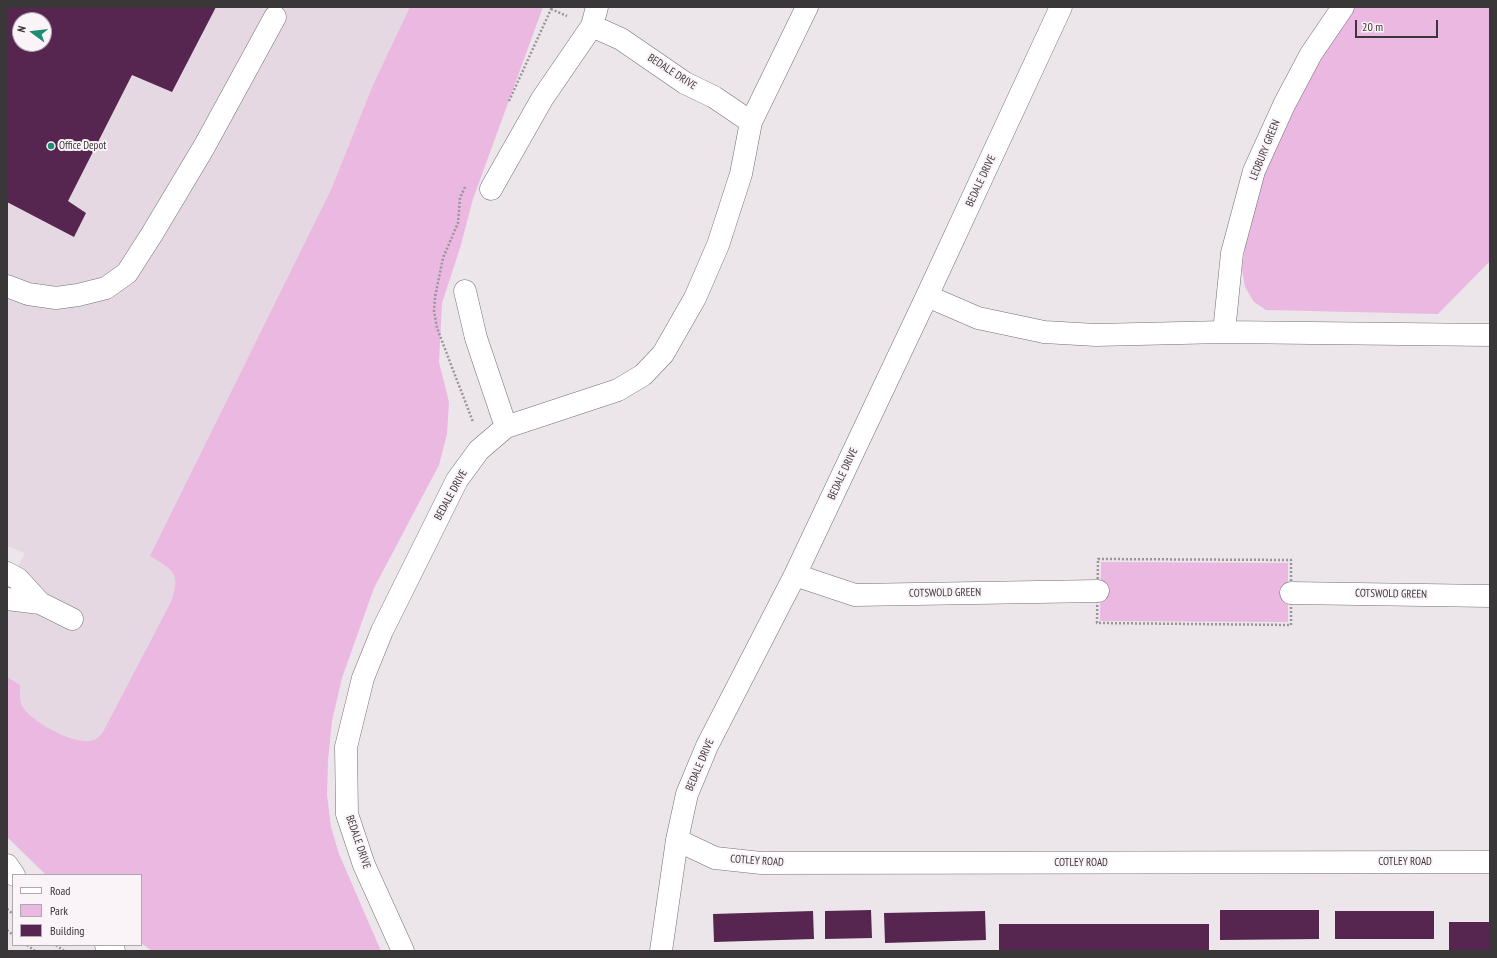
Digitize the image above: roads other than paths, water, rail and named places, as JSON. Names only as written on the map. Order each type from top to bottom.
[{"type":"street","name":"BEDALE DRIVE","points":[[403,951],[364,865],[347,814],[346,747],[363,678],[382,631],[457,480],[479,450],[506,427],[618,390],[643,375],[663,354],[695,298],[718,245],[741,174],[751,122],[807,7]]},
{"type":"street","name":"BEDALE DRIVE","points":[[661,951],[677,840],[687,794],[707,746],[795,575],[927,296],[1061,7]]},
{"type":"street","name":"LEDBURY GREEN","points":[[1224,332],[1232,253],[1254,171],[1287,98],[1311,54],[1343,7]]},
{"type":"street","name":"BEDALE DRIVE","points":[[594,17],[621,39],[685,83],[714,97],[751,122]]},
{"type":"street","points":[[491,189],[542,99],[594,17]]},
{"type":"street","points":[[7,286],[28,294],[56,298],[78,295],[106,288],[127,273],[204,148],[275,18]]},
{"type":"street","points":[[465,291],[476,338],[506,427]]},
{"type":"street","points":[[927,296],[978,318],[1044,332],[1096,335],[1224,332],[1490,335]]},
{"type":"street","points":[[7,573],[18,579],[40,603]]},
{"type":"street","name":"COTSWOLD GREEN","points":[[795,575],[855,595],[1098,591]]},
{"type":"street","name":"COTSWOLD GREEN","points":[[1291,593],[1490,596]]},
{"type":"street","points":[[7,599],[40,603],[72,619]]},
{"type":"street","name":"COTLEY ROAD","points":[[677,840],[714,858],[761,863],[1490,862]]},
{"type":"street","points":[[7,865],[13,874]]},
{"type":"place","name":"Office Depot","points":[[51,146]]}]
